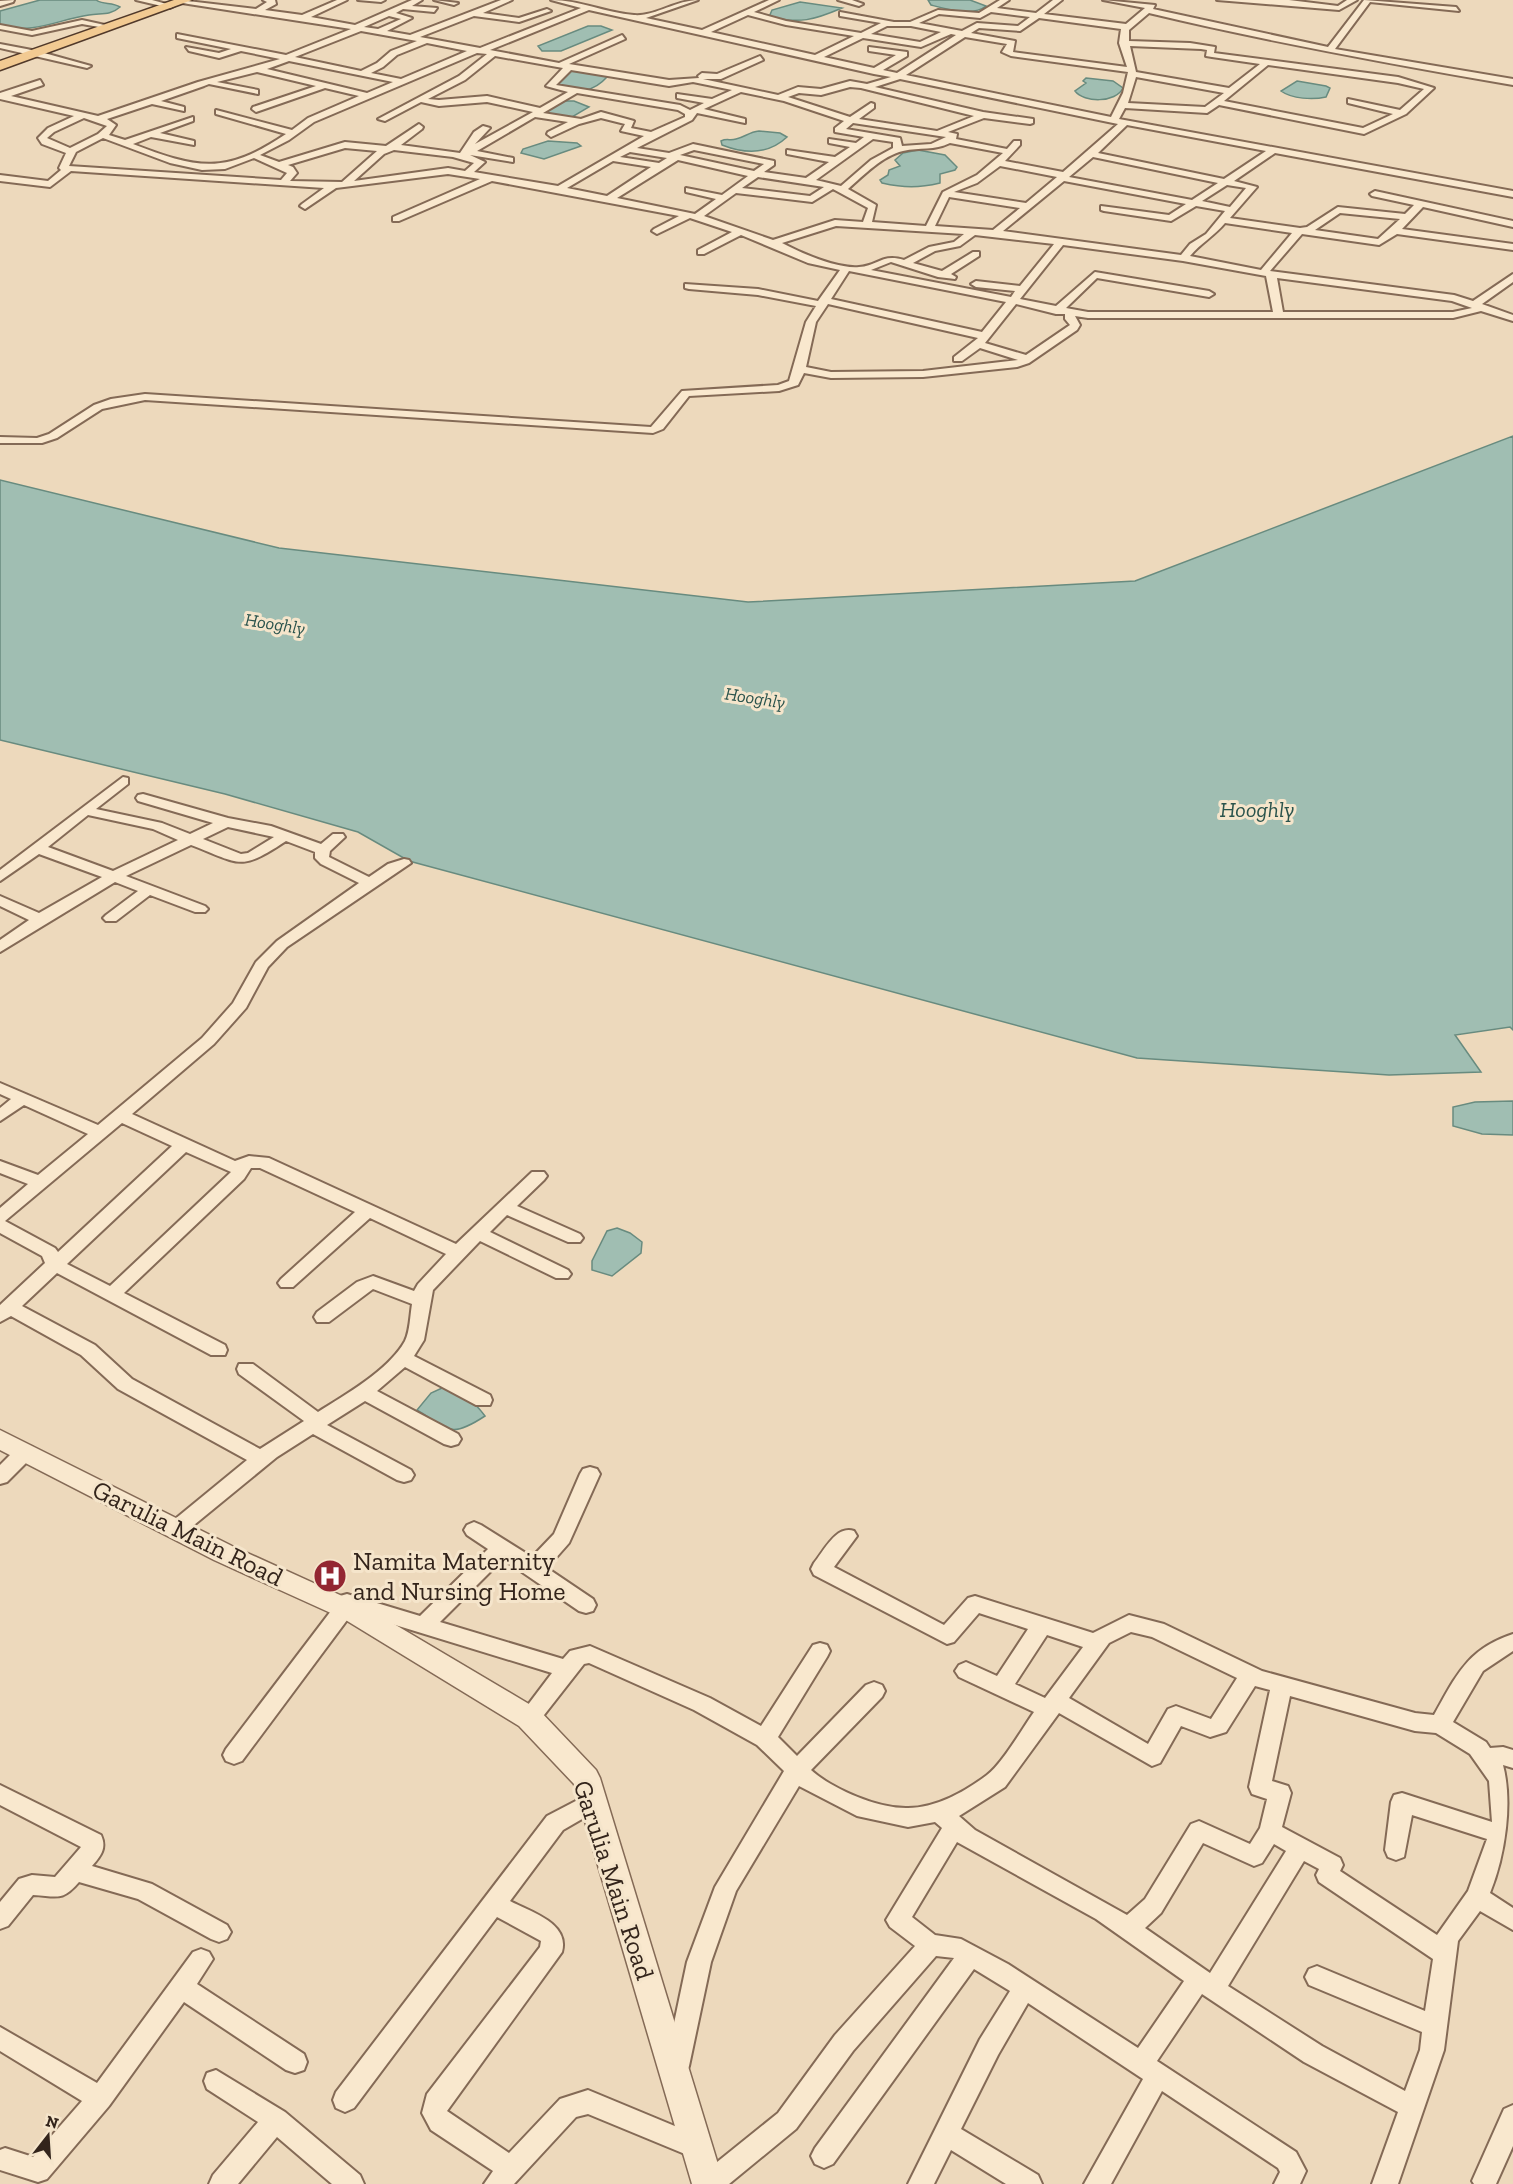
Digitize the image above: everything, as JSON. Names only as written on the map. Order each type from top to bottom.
[{"type":"main road","points":[[0,66],[179,2]]},
{"type":"street","points":[[0,4],[10,0]]},
{"type":"street","points":[[140,0],[179,2],[303,18],[558,66],[620,73],[669,83],[701,76],[716,77],[760,58]]},
{"type":"street","points":[[258,11],[273,2],[267,0]]},
{"type":"street","points":[[303,18],[343,0]]},
{"type":"street","points":[[362,0],[381,0]]},
{"type":"street","points":[[99,119],[206,82],[259,70],[418,0]]},
{"type":"street","points":[[438,0],[454,3]]},
{"type":"street","points":[[412,38],[508,0]]},
{"type":"street","points":[[555,0],[639,17],[896,78],[1513,194]]},
{"type":"street","points":[[102,135],[173,160],[212,168],[223,167],[252,156],[306,123],[401,81],[614,0]]},
{"type":"street","points":[[639,17],[694,0]]},
{"type":"street","points":[[704,32],[740,18],[775,0]]},
{"type":"street","points":[[844,0],[859,4]]},
{"type":"street","points":[[986,0],[1004,1]]},
{"type":"street","points":[[1041,0],[1057,1]]},
{"type":"street","points":[[1107,0],[1153,7],[1265,37],[1513,82]]},
{"type":"street","points":[[1221,0],[1269,4],[1286,2],[1339,8],[1353,0]]},
{"type":"street","points":[[1331,49],[1369,0],[1456,9]]},
{"type":"street","points":[[1455,19],[1457,0]]},
{"type":"street","points":[[910,24],[938,12],[980,16],[1004,1]]},
{"type":"street","points":[[862,86],[896,78],[961,34],[977,26],[1018,29],[1057,1]]},
{"type":"street","points":[[929,5],[952,13]]},
{"type":"street","points":[[402,7],[434,10]]},
{"type":"street","points":[[528,7],[589,21]]},
{"type":"street","points":[[1114,120],[1123,105],[1132,72],[1123,43],[1127,27],[1153,7]]},
{"type":"street","points":[[991,10],[1127,27]]},
{"type":"street","points":[[472,14],[514,20],[547,11]]},
{"type":"street","points":[[660,11],[681,16]]},
{"type":"street","points":[[379,32],[408,18],[387,13]]},
{"type":"street","points":[[748,13],[786,23],[925,45],[948,32]]},
{"type":"street","points":[[843,14],[1012,43],[1006,51],[1011,54],[1173,78],[1190,85],[1229,91]]},
{"type":"street","points":[[531,17],[560,20]]},
{"type":"street","points":[[531,17],[550,24]]},
{"type":"street","points":[[740,18],[784,28]]},
{"type":"street","points":[[0,27],[32,33],[82,22],[110,27]]},
{"type":"street","points":[[815,58],[892,23]]},
{"type":"street","points":[[720,25],[740,30]]},
{"type":"street","points":[[180,36],[401,81]]},
{"type":"street","points":[[558,66],[622,37]]},
{"type":"street","points":[[1240,60],[1265,37]]},
{"type":"street","points":[[338,89],[380,65],[394,53],[426,40]]},
{"type":"street","points":[[1123,43],[1167,46],[1179,43],[1212,49],[1210,54],[1240,60],[1398,80],[1430,88],[1401,113],[1364,131],[1218,102]]},
{"type":"street","points":[[844,44],[904,54],[874,72]]},
{"type":"street","points":[[0,46],[87,66]]},
{"type":"street","points":[[814,46],[833,50]]},
{"type":"street","points":[[189,50],[219,56],[242,48]]},
{"type":"street","points":[[382,119],[462,78],[492,54]]},
{"type":"street","points":[[1123,105],[1205,111],[1265,64]]},
{"type":"street","points":[[569,67],[550,86],[574,92],[680,108],[692,114],[738,125]]},
{"type":"street","points":[[259,70],[368,96]]},
{"type":"street","points":[[620,73],[606,82],[630,86]]},
{"type":"street","points":[[690,79],[778,98],[851,120],[941,132],[954,136],[929,148],[898,149],[838,187],[812,200],[734,190]]},
{"type":"street","points":[[1,94],[37,80]]},
{"type":"street","points":[[206,82],[255,92]]},
{"type":"street","points":[[586,94],[603,83]]},
{"type":"street","points":[[778,98],[798,90],[821,92],[848,84],[983,115],[1030,121]]},
{"type":"street","points":[[256,109],[325,86]]},
{"type":"street","points":[[559,189],[652,135],[740,89]]},
{"type":"street","points":[[465,154],[574,92]]},
{"type":"street","points":[[305,93],[350,104]]},
{"type":"street","points":[[1,94],[99,119],[112,125],[102,135],[81,143],[70,151],[63,167],[68,169],[339,185],[442,171],[468,173],[693,216],[773,243],[811,261],[1070,314],[1452,315],[1476,310],[1478,305],[1513,277]]},
{"type":"street","points":[[680,96],[712,102]]},
{"type":"street","points":[[423,100],[442,103],[487,99],[571,124]]},
{"type":"street","points":[[152,101],[181,109]]},
{"type":"street","points":[[1351,101],[1401,113]]},
{"type":"street","points":[[871,106],[838,130],[898,140],[898,149]]},
{"type":"street","points":[[372,110],[393,114]]},
{"type":"street","points":[[945,117],[960,110]]},
{"type":"street","points":[[219,112],[292,133]]},
{"type":"street","points":[[551,134],[571,124],[584,122],[601,115],[631,123],[624,129],[652,135]]},
{"type":"street","points":[[941,132],[983,115]]},
{"type":"street","points":[[70,151],[45,142],[42,138],[81,116]]},
{"type":"street","points":[[126,143],[190,119]]},
{"type":"street","points":[[995,233],[1107,141],[1125,122]]},
{"type":"street","points":[[922,130],[932,124]]},
{"type":"street","points":[[305,206],[339,185],[418,127]]},
{"type":"street","points":[[465,154],[477,134],[486,128]]},
{"type":"street","points":[[150,134],[190,142]]},
{"type":"street","points":[[808,181],[871,136]]},
{"type":"street","points":[[949,140],[1010,152]]},
{"type":"street","points":[[832,141],[851,152]]},
{"type":"street","points":[[929,229],[952,188],[975,181],[999,163],[1017,143]]},
{"type":"street","points":[[281,164],[345,145],[465,154],[510,160]]},
{"type":"street","points":[[609,199],[686,148],[698,147],[771,163],[724,198],[693,216],[657,231]]},
{"type":"street","points":[[629,149],[700,173],[715,166]]},
{"type":"street","points":[[1104,208],[1136,216],[1171,218],[1275,149]]},
{"type":"street","points":[[790,152],[807,155],[851,152],[885,156]]},
{"type":"street","points":[[465,154],[481,163],[468,173]]},
{"type":"street","points":[[1089,154],[1251,187],[1233,210],[1183,258]]},
{"type":"street","points":[[252,156],[281,164],[292,171],[283,183]]},
{"type":"street","points":[[872,156],[885,156]]},
{"type":"street","points":[[614,159],[715,166],[838,187],[873,207],[867,224]]},
{"type":"street","points":[[999,163],[1164,198],[1233,210]]},
{"type":"street","points":[[50,184],[68,169]]},
{"type":"street","points":[[0,178],[50,184],[101,171]]},
{"type":"street","points":[[396,219],[430,201],[492,178]]},
{"type":"street","points":[[689,190],[724,198]]},
{"type":"street","points":[[947,194],[1027,206]]},
{"type":"street","points":[[1375,194],[1513,224]]},
{"type":"street","points":[[1136,216],[1164,198]]},
{"type":"street","points":[[1222,220],[1379,242],[1388,239],[1406,217],[1420,205]]},
{"type":"street","points":[[1278,314],[1267,274],[1285,243],[1298,232],[1306,230],[1338,210],[1406,217]]},
{"type":"street","points":[[645,228],[675,212]]},
{"type":"street","points":[[773,243],[826,225],[867,224],[995,233],[1183,258],[1267,274],[1376,287],[1478,305],[1513,318]]},
{"type":"street","points":[[1394,231],[1513,247]]},
{"type":"street","points":[[701,252],[740,232]]},
{"type":"street","points":[[907,262],[932,249],[957,244],[972,232]]},
{"type":"street","points":[[958,359],[982,340],[1020,289],[1061,241]]},
{"type":"street","points":[[942,275],[976,254]]},
{"type":"street","points":[[861,270],[887,259],[907,262],[976,284],[1020,289]]},
{"type":"street","points":[[0,440],[38,441],[53,436],[98,407],[111,402],[145,398],[653,430],[659,427],[686,393],[787,387],[794,384],[800,369],[806,338],[822,302],[846,268]]},
{"type":"street","points":[[1056,311],[1095,275],[1209,294]]},
{"type":"street","points":[[689,286],[758,292],[822,302],[982,340],[1027,359]]},
{"type":"street","points":[[800,369],[831,375],[923,374],[1013,365],[1027,359],[1076,326],[1070,319],[1070,314]]},
{"type":"street","points":[[0,877],[123,781]]},
{"type":"street","points":[[143,798],[226,822],[266,829],[323,850]]},
{"type":"street","points":[[87,811],[157,826],[240,860],[246,860],[285,836]]},
{"type":"street","points":[[0,947],[40,919],[113,877],[226,822]]},
{"type":"street","points":[[338,837],[323,850],[322,858],[370,883]]},
{"type":"street","points":[[37,848],[200,909]]},
{"type":"street","points":[[0,1217],[208,1041],[240,1005],[261,965],[282,944],[370,883],[404,863]]},
{"type":"street","points":[[111,918],[148,890]]},
{"type":"street","points":[[0,900],[40,919]]},
{"type":"street","points":[[0,1088],[98,1132]]},
{"type":"street","points":[[0,1116],[23,1098]]},
{"type":"street","points":[[119,1115],[235,1168],[242,1167]]},
{"type":"street","points":[[184,1144],[4,1311],[88,1350],[125,1384],[262,1459]]},
{"type":"street","points":[[112,1294],[249,1162],[262,1162],[458,1252]]},
{"type":"street","points":[[0,1167],[39,1182]]},
{"type":"street","points":[[176,1529],[262,1459],[364,1392],[403,1358],[415,1340],[424,1288],[458,1252],[538,1176]]},
{"type":"street","points":[[505,1207],[574,1238]]},
{"type":"street","points":[[287,1283],[368,1210]]},
{"type":"street","points":[[0,1226],[49,1252],[56,1264],[218,1350]]},
{"type":"street","points":[[478,1233],[562,1274]]},
{"type":"street","points":[[323,1317],[363,1286],[373,1282],[421,1301]]},
{"type":"street","points":[[403,1358],[483,1400]]},
{"type":"street","points":[[246,1369],[315,1424],[404,1475]]},
{"type":"street","points":[[364,1392],[451,1438]]},
{"type":"street","name":"Garulia Main Road","points":[[0,1439],[176,1529],[336,1605],[529,1718],[585,1778],[709,2184]]},
{"type":"street","points":[[0,1477],[26,1452]]},
{"type":"street","points":[[532,1570],[562,1538],[590,1474]]},
{"type":"street","points":[[474,1530],[520,1558],[532,1570],[586,1605]]},
{"type":"street","points":[[847,1536],[821,1569],[947,1636],[975,1604],[1098,1643]]},
{"type":"street","points":[[423,1626],[502,1547]]},
{"type":"street","points":[[234,1755],[336,1605],[347,1602],[567,1669]]},
{"type":"street","points":[[1287,2184],[1293,2171],[1287,2160],[1025,1987],[953,1946],[931,1945],[898,1920],[951,1809],[997,1780],[1102,1637],[1129,1623],[1157,1630],[1250,1675],[1415,1722],[1440,1725],[1478,1748],[1500,1779],[1503,1823],[1500,1834],[1477,1897],[1447,1938],[1432,2050],[1385,2184]]},
{"type":"street","points":[[1001,1688],[1042,1625]]},
{"type":"street","points":[[1440,1725],[1467,1672],[1496,1648],[1513,1642]]},
{"type":"street","points":[[765,1739],[820,1652]]},
{"type":"street","points":[[529,1718],[577,1657],[590,1654],[702,1704],[765,1739],[812,1784],[857,1807],[908,1818],[947,1819],[967,1838],[1104,1912],[1206,1984],[1312,2054],[1412,2108]]},
{"type":"street","points":[[966,1671],[1001,1688],[1052,1705],[1152,1757],[1176,1715],[1210,1728],[1218,1726],[1250,1675]]},
{"type":"street","points":[[1128,1928],[1153,1906],[1198,1832],[1254,1856],[1270,1832],[1280,1793],[1260,1787],[1282,1685]]},
{"type":"street","points":[[675,2074],[699,1962],[726,1887],[797,1770],[874,1691]]},
{"type":"street","points":[[1485,1758],[1503,1756],[1513,1759]]},
{"type":"street","points":[[0,1794],[93,1842],[92,1850],[61,1887],[51,1888],[42,1884],[27,1886],[0,1919]]},
{"type":"street","points":[[345,2100],[555,1823],[593,1801]]},
{"type":"street","points":[[1396,1850],[1402,1802],[1500,1834]]},
{"type":"street","points":[[1270,1832],[1301,1846],[1332,1865],[1327,1875],[1445,1954]]},
{"type":"street","points":[[1097,2184],[1149,2069],[1301,1846]]},
{"type":"street","points":[[76,1871],[144,1891],[219,1932]]},
{"type":"street","points":[[1477,1897],[1513,1920]]},
{"type":"street","points":[[493,1903],[550,1934],[553,1942],[550,1952],[436,2102],[434,2113],[440,2122],[505,2176],[569,2107],[588,2102],[697,2147]]},
{"type":"street","points":[[709,2184],[787,2121],[844,2043],[931,1945]]},
{"type":"street","points":[[824,2156],[970,1955]]},
{"type":"street","points":[[2,2162],[38,2170],[100,2098],[201,1959]]},
{"type":"street","points":[[1317,1977],[1435,2026]]},
{"type":"street","points":[[182,1987],[295,2062]]},
{"type":"street","points":[[921,2184],[989,2047],[1025,1987]]},
{"type":"street","points":[[0,2037],[100,2098]]},
{"type":"street","points":[[216,2081],[276,2120],[351,2184]]},
{"type":"street","points":[[1485,2181],[1513,2117]]},
{"type":"street","points":[[222,2184],[276,2120]]},
{"type":"street","points":[[946,2134],[1029,2184]]},
{"type":"water","points":[[40,0],[96,0],[120,7],[109,13],[77,17],[35,27],[0,26],[0,11]]},
{"type":"water","points":[[928,0],[970,0],[986,6],[967,12],[931,5]]},
{"type":"water","points":[[800,2],[842,8],[807,20],[769,17],[772,10]]},
{"type":"water","points":[[588,26],[601,26],[612,30],[561,51],[542,51],[538,46]]},
{"type":"water","points":[[568,70],[608,76],[589,89],[576,90],[552,86]]},
{"type":"water","points":[[1086,78],[1113,81],[1123,88],[1119,93],[1107,99],[1085,98],[1075,91],[1086,83],[1083,81]]},
{"type":"water","points":[[1297,81],[1330,88],[1326,97],[1315,98],[1297,97],[1281,91]]},
{"type":"water","points":[[563,101],[574,101],[589,107],[567,120],[539,115]]},
{"type":"water","points":[[759,131],[780,133],[787,137],[772,147],[756,151],[739,150],[722,145],[723,140],[736,139]]},
{"type":"water","points":[[548,141],[577,143],[581,146],[544,159],[521,153],[523,149]]},
{"type":"water","points":[[918,150],[945,155],[957,167],[955,170],[940,174],[940,183],[932,185],[911,187],[882,183],[880,180],[888,175],[889,170],[900,166],[895,160],[903,153]]},
{"type":"water","name":"Hooghly","points":[[1513,436],[1513,1030],[1510,1027],[1455,1035],[1481,1072],[1389,1075],[1137,1058],[409,861],[358,832],[225,794],[0,740],[0,480],[279,548],[748,602],[1135,581]]},
{"type":"water","points":[[1513,1101],[1513,1135],[1482,1134],[1453,1126],[1453,1107],[1475,1102]]},
{"type":"water","points":[[617,1228],[630,1233],[642,1242],[641,1253],[612,1276],[592,1270],[592,1261],[607,1231]]},
{"type":"water","points":[[442,1388],[467,1397],[485,1416],[464,1428],[450,1429],[417,1410],[431,1393]]},
{"type":"place","name":"Namita Maternity and Nursing Home","points":[[330,1576]]}]
